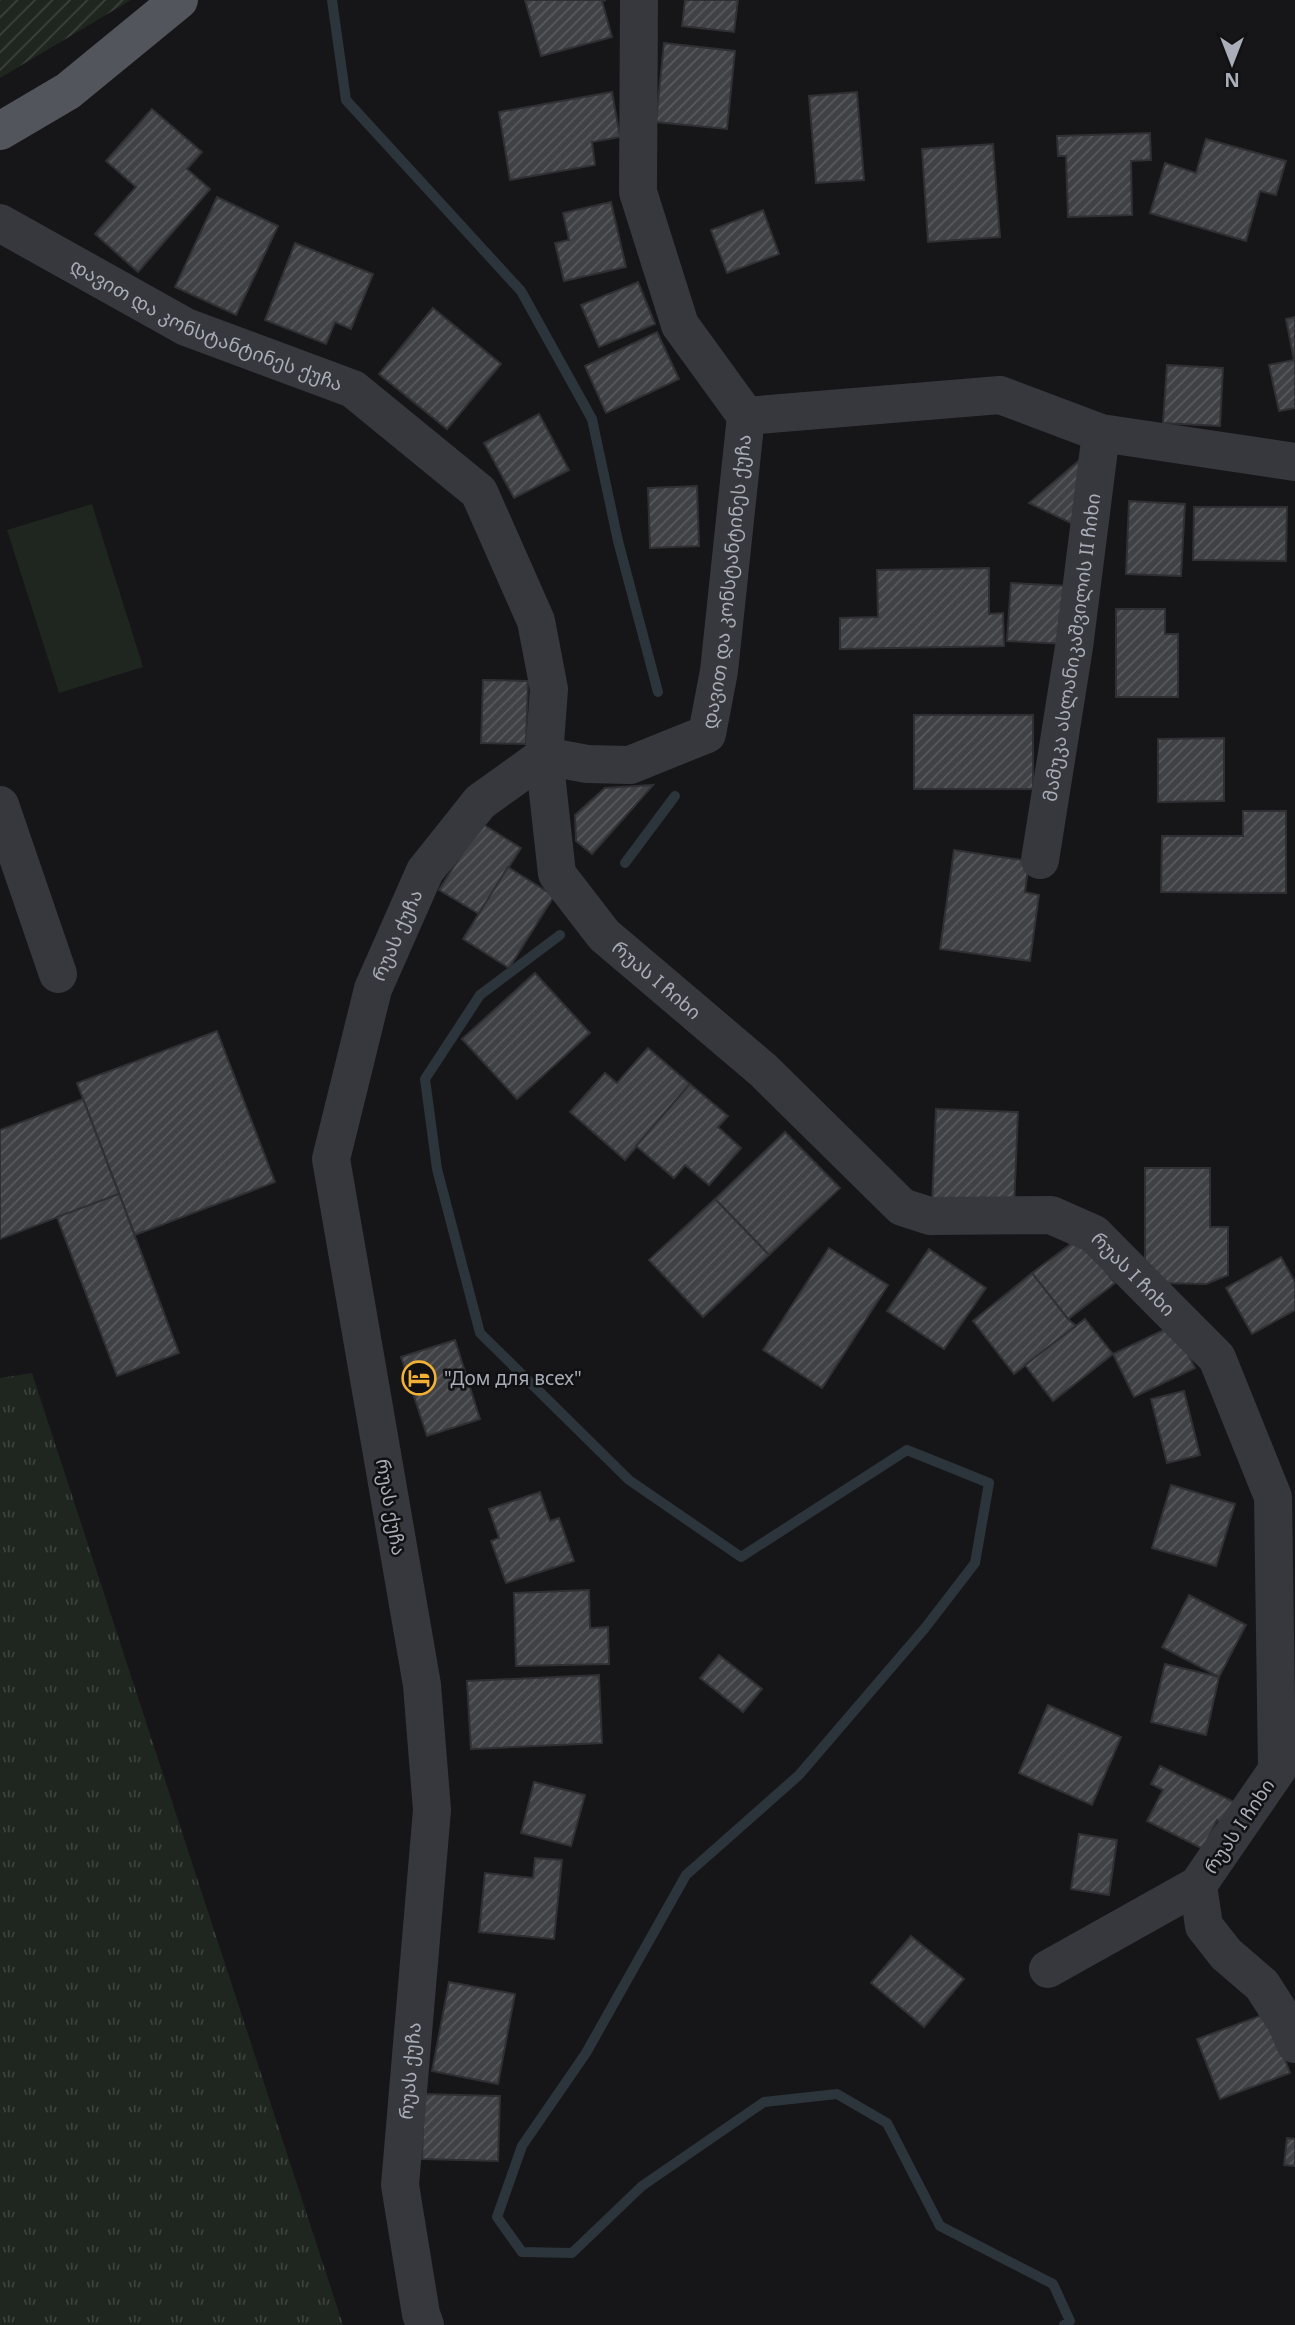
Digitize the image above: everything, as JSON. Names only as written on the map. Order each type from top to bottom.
[{"type":"main road","points":[[0,131],[68,91],[179,0]]},
{"type":"street","name":"დავით და კონსტანტინეს ქუჩა","points":[[0,223],[186,327],[353,389],[478,492],[536,621],[549,689],[544,756],[587,764],[630,765],[707,734],[719,671],[746,416],[680,325],[638,192],[639,0]]},
{"type":"street","points":[[746,416],[1000,395],[1101,433],[1295,462]]},
{"type":"street","name":"მამუკა ასლანიკაშვილის II ჩიხი","points":[[1040,860],[1074,647],[1101,433]]},
{"type":"street","name":"რუას I ჩიხი","points":[[544,756],[557,874],[604,935],[763,1070],[902,1207],[930,1216],[1051,1215],[1094,1234],[1217,1358],[1273,1497],[1277,1770],[1198,1885],[1048,1969]]},
{"type":"street","name":"რუას ქუჩა","points":[[425,2325],[400,2185],[432,1810],[431,1796],[422,1685],[331,1159],[373,989],[425,871],[480,802],[544,756]]},
{"type":"street","points":[[0,805],[58,974]]},
{"type":"street","points":[[1198,1885],[1204,1926],[1226,1954],[1262,1985],[1287,2024],[1295,2044]]},
{"type":"green space","points":[[0,0],[131,0],[0,78]]},
{"type":"green space","points":[[92,504],[143,667],[59,693],[7,530]]},
{"type":"green space","points":[[32,1373],[343,2325],[0,2325],[0,1378]]},
{"type":"building","points":[[525,0],[606,0],[602,1],[612,37],[541,56]]},
{"type":"building","points":[[685,0],[738,0],[734,32],[682,26]]},
{"type":"building","points":[[664,43],[735,51],[727,129],[656,122]]},
{"type":"building","points":[[612,92],[620,137],[592,142],[595,165],[510,180],[499,112]]},
{"type":"building","points":[[857,92],[864,180],[816,183],[809,96]]},
{"type":"building","points":[[152,109],[202,152],[187,169],[210,189],[138,272],[95,234],[136,187],[106,161]]},
{"type":"building","points":[[1150,133],[1151,160],[1131,161],[1132,215],[1068,217],[1066,156],[1058,156],[1057,136]]},
{"type":"building","points":[[1206,139],[1286,161],[1276,195],[1260,191],[1246,241],[1150,213],[1165,163],[1196,173]]},
{"type":"building","points":[[993,144],[1000,237],[928,242],[922,149]]},
{"type":"building","points":[[217,197],[278,226],[236,315],[175,287]]},
{"type":"building","points":[[611,202],[626,267],[564,281],[555,243],[569,240],[563,213]]},
{"type":"building","points":[[763,210],[779,254],[727,273],[711,230]]},
{"type":"building","points":[[295,243],[373,274],[351,329],[335,322],[326,344],[265,320]]},
{"type":"building","points":[[638,282],[655,324],[599,347],[581,305]]},
{"type":"building","points":[[433,308],[501,364],[447,429],[379,374]]},
{"type":"building","points":[[1295,317],[1295,408],[1279,411],[1269,365],[1294,360],[1286,319]]},
{"type":"building","points":[[657,332],[679,379],[606,413],[585,366]]},
{"type":"building","points":[[1167,365],[1223,368],[1220,426],[1163,423]]},
{"type":"building","points":[[539,414],[569,470],[514,498],[484,443]]},
{"type":"building","points":[[1081,459],[1081,528],[1029,503]]},
{"type":"building","points":[[697,486],[699,546],[650,548],[648,488]]},
{"type":"building","points":[[1129,501],[1185,504],[1181,576],[1126,574]]},
{"type":"building","points":[[1194,507],[1287,507],[1286,561],[1193,560]]},
{"type":"building","points":[[989,568],[989,614],[1003,613],[1004,646],[840,649],[840,618],[878,617],[877,570]]},
{"type":"building","points":[[1011,583],[1069,586],[1066,644],[1007,641]]},
{"type":"building","points":[[1116,609],[1165,609],[1165,634],[1178,634],[1178,697],[1116,697]]},
{"type":"building","points":[[483,680],[528,681],[526,744],[481,743]]},
{"type":"building","points":[[914,715],[1033,715],[1033,789],[914,789]]},
{"type":"building","points":[[1224,738],[1224,801],[1158,802],[1158,739]]},
{"type":"building","points":[[653,785],[592,854],[576,841],[575,815],[605,788]]},
{"type":"building","points":[[1243,811],[1286,811],[1286,893],[1161,892],[1162,836],[1243,836]]},
{"type":"building","points":[[481,823],[521,848],[479,914],[439,890]]},
{"type":"building","points":[[954,850],[1029,861],[1025,892],[1039,895],[1030,961],[940,949]]},
{"type":"building","points":[[508,867],[554,896],[509,968],[463,939]]},
{"type":"building","points":[[535,973],[590,1033],[517,1099],[462,1039]]},
{"type":"building","points":[[217,1031],[275,1182],[135,1235],[77,1083]]},
{"type":"building","points":[[648,1048],[690,1084],[625,1160],[570,1112],[605,1073],[617,1083]]},
{"type":"building","points":[[690,1084],[728,1116],[718,1127],[741,1148],[709,1185],[685,1165],[674,1178],[636,1146]]},
{"type":"building","points":[[83,1099],[119,1194],[0,1239],[0,1130]]},
{"type":"building","points":[[936,1109],[1018,1112],[1014,1208],[932,1204]]},
{"type":"building","points":[[785,1132],[840,1188],[769,1255],[715,1199]]},
{"type":"building","points":[[1145,1168],[1210,1168],[1210,1227],[1228,1227],[1228,1275],[1206,1284],[1159,1283],[1145,1271]]},
{"type":"building","points":[[119,1194],[179,1353],[117,1376],[57,1217]]},
{"type":"building","points":[[715,1199],[769,1255],[703,1317],[649,1260]]},
{"type":"building","points":[[1079,1238],[1115,1283],[1068,1319],[1032,1273]]},
{"type":"building","points":[[829,1248],[888,1285],[822,1388],[763,1350]]},
{"type":"building","points":[[929,1249],[986,1288],[944,1349],[887,1311]]},
{"type":"building","points":[[1281,1257],[1295,1282],[1295,1310],[1252,1334],[1226,1288]]},
{"type":"building","points":[[1032,1273],[1076,1326],[1014,1374],[973,1321]]},
{"type":"building","points":[[1085,1319],[1113,1354],[1053,1401],[1025,1365]]},
{"type":"building","points":[[1174,1325],[1195,1368],[1134,1397],[1113,1354]]},
{"type":"building","points":[[455,1340],[480,1419],[427,1436],[401,1357]]},
{"type":"building","points":[[1184,1391],[1200,1455],[1167,1463],[1151,1399]]},
{"type":"building","points":[[1171,1485],[1235,1504],[1216,1566],[1152,1548]]},
{"type":"building","points":[[540,1492],[550,1521],[559,1518],[574,1561],[506,1583],[491,1541],[499,1538],[489,1509]]},
{"type":"building","points":[[589,1590],[590,1628],[608,1627],[609,1664],[516,1666],[514,1593]]},
{"type":"building","points":[[1189,1595],[1246,1625],[1219,1677],[1162,1647]]},
{"type":"building","points":[[719,1655],[762,1689],[743,1712],[700,1678]]},
{"type":"building","points":[[1165,1664],[1219,1677],[1206,1735],[1151,1722]]},
{"type":"building","points":[[599,1675],[602,1743],[471,1749],[467,1681]]},
{"type":"building","points":[[1048,1705],[1121,1737],[1092,1805],[1019,1773]]},
{"type":"building","points":[[1160,1766],[1236,1803],[1225,1824],[1217,1820],[1203,1849],[1147,1821],[1163,1790],[1151,1784]]},
{"type":"building","points":[[534,1782],[585,1795],[571,1846],[521,1833]]},
{"type":"building","points":[[1079,1834],[1117,1840],[1109,1895],[1071,1889]]},
{"type":"building","points":[[535,1858],[562,1860],[554,1939],[479,1932],[485,1873],[533,1878]]},
{"type":"building","points":[[911,1936],[964,1979],[924,2027],[871,1983]]},
{"type":"building","points":[[449,1982],[515,1994],[498,2084],[432,2071]]},
{"type":"building","points":[[1268,2013],[1290,2073],[1220,2099],[1197,2039]]},
{"type":"building","points":[[424,2094],[500,2096],[498,2161],[422,2159]]},
{"type":"building","points":[[1287,2138],[1295,2139],[1295,2166],[1284,2165]]},
{"type":"waterway","points":[[332,0],[346,100],[521,291],[592,419],[618,541],[658,692]]},
{"type":"waterway","points":[[625,863],[675,796]]},
{"type":"waterway","points":[[560,935],[480,995],[425,1079],[437,1169],[480,1333],[629,1480],[741,1557],[907,1450],[989,1483],[975,1563],[925,1628],[799,1775],[686,1875],[586,2053],[522,2146],[497,2217],[522,2252],[572,2253],[642,2186],[764,2102],[837,2094],[887,2123],[940,2226],[1053,2284],[1070,2321],[1064,2325]]},
{"type":"place","name":"\"Дом для всех\"","points":[[419,1378]]}]
